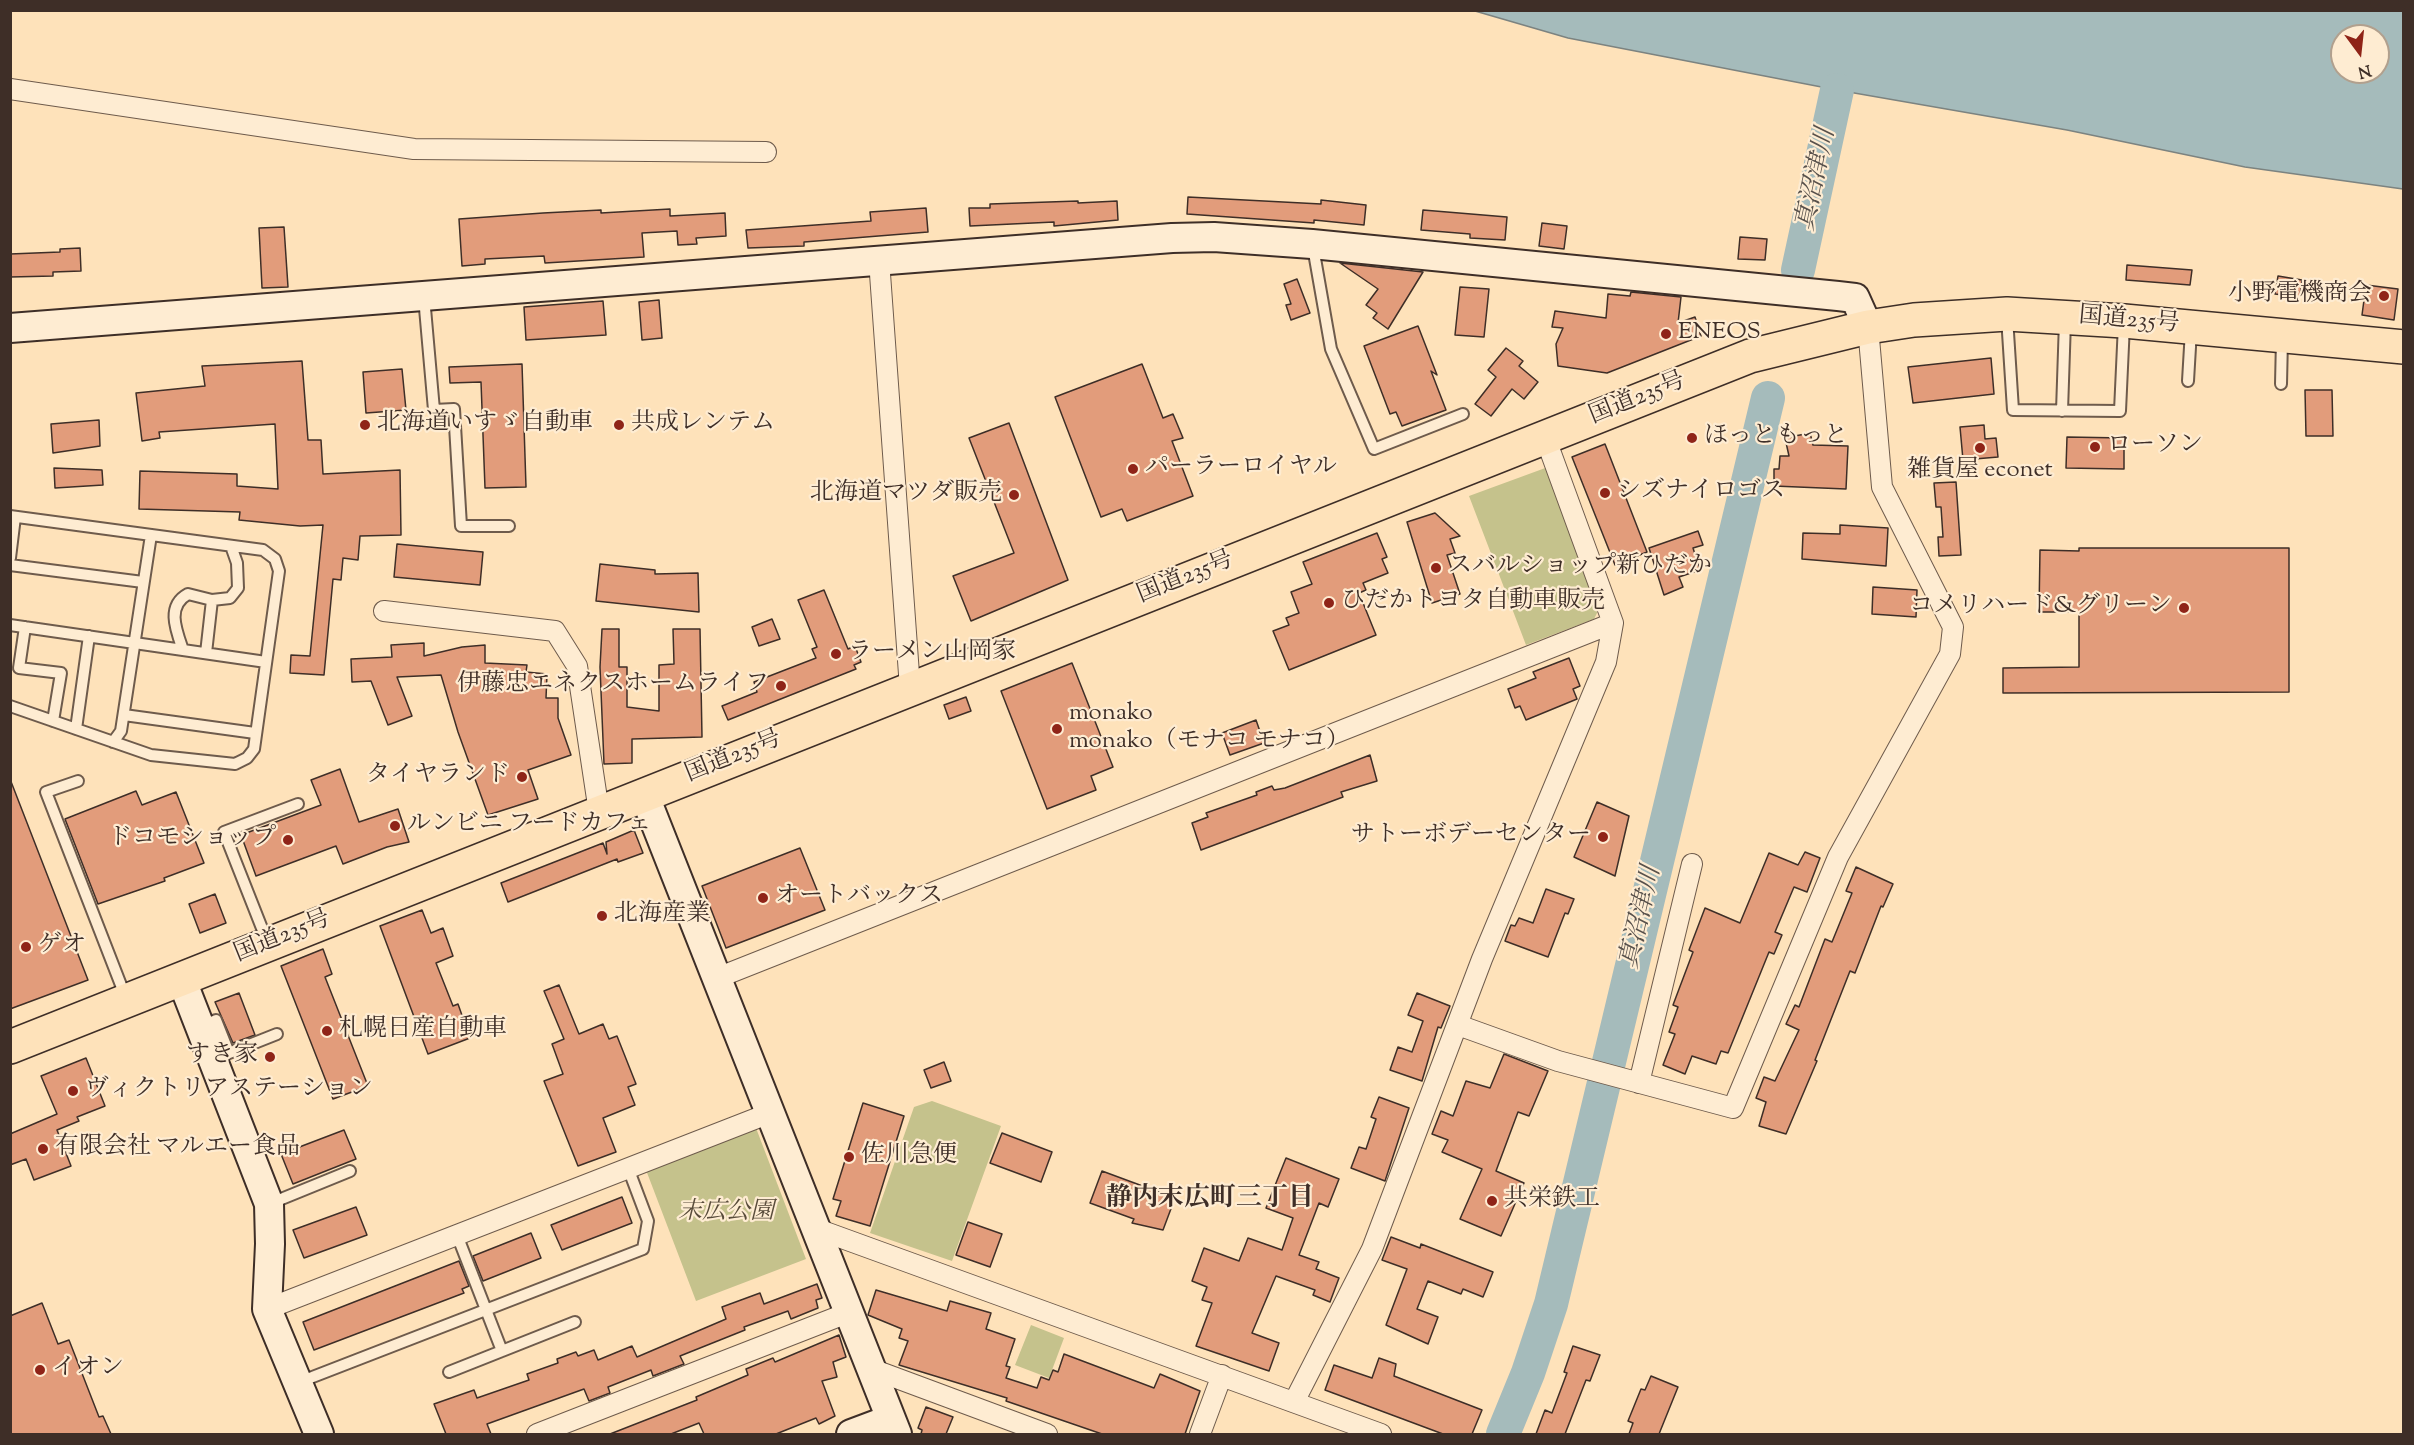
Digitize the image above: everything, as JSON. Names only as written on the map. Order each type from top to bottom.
[{"type":"highway","name":"国道235号","points":[[10,1047],[1750,356],[1868,327],[1914,320],[2007,314],[2124,321],[2403,347]]},
{"type":"street","points":[[10,89],[414,149],[766,152]]},
{"type":"street","points":[[10,328],[879,260],[1172,238],[1214,237],[1312,244],[1856,298],[1868,327],[1882,487],[1953,627],[1950,654],[1838,858],[1733,1108],[1558,1061],[1458,1024]]},
{"type":"street","points":[[879,260],[910,688]]},
{"type":"street","points":[[1294,1402],[1372,1249],[1482,959],[1606,662],[1613,623],[1545,437]]},
{"type":"street","points":[[384,611],[555,631],[577,666],[599,812]]},
{"type":"street","points":[[717,978],[1613,623]]},
{"type":"street","points":[[644,794],[894,1427],[851,1434]]},
{"type":"street","points":[[1632,1081],[1692,864]]},
{"type":"street","points":[[181,978],[269,1204],[267,1309],[319,1434]]},
{"type":"street","points":[[267,1309],[770,1113]]},
{"type":"street","points":[[817,1229],[1381,1434]]},
{"type":"street","points":[[537,1434],[850,1312]]},
{"type":"street","points":[[873,1369],[1047,1434]]},
{"type":"street","points":[[1200,1434],[1222,1375]]},
{"type":"lane","points":[[1312,244],[1331,349],[1374,449],[1462,414]]},
{"type":"lane","points":[[424,297],[434,410],[454,409],[461,526],[509,526]]},
{"type":"lane","points":[[2007,314],[2013,410],[2120,411],[2124,321]]},
{"type":"lane","points":[[2062,411],[2065,317]]},
{"type":"lane","points":[[2188,381],[2191,327]]},
{"type":"lane","points":[[2281,384],[2283,336]]},
{"type":"lane","points":[[10,558],[13,516],[263,550],[275,559],[279,571],[254,749],[247,758],[236,764],[151,755],[10,706]]},
{"type":"lane","points":[[113,742],[121,731],[124,715],[142,582],[151,535]]},
{"type":"lane","points":[[183,650],[174,623],[175,608],[179,599],[188,594],[212,600],[230,598],[238,588],[237,563],[231,546]]},
{"type":"lane","points":[[10,565],[142,582]]},
{"type":"lane","points":[[206,653],[212,600]]},
{"type":"lane","points":[[10,625],[266,662]]},
{"type":"lane","points":[[25,627],[20,668],[61,673],[53,721]]},
{"type":"lane","points":[[76,729],[89,636]]},
{"type":"lane","points":[[124,715],[255,734]]},
{"type":"lane","points":[[78,781],[46,792],[127,1000]]},
{"type":"lane","points":[[268,944],[224,832],[298,804]]},
{"type":"lane","points":[[200,1027],[216,1020],[229,1053],[278,1034]]},
{"type":"lane","points":[[297,1383],[643,1249],[648,1221],[628,1168]]},
{"type":"lane","points":[[269,1204],[350,1171]]},
{"type":"lane","points":[[457,1235],[502,1351]]},
{"type":"lane","points":[[449,1372],[575,1322]]},
{"type":"green space","points":[[1548,467],[1600,607],[1594,619],[1526,645],[1469,496]]},
{"type":"green space","points":[[932,1101],[1001,1126],[952,1261],[870,1233],[914,1107]]},
{"type":"green space","name":"末広公園","points":[[756,1128],[806,1259],[696,1301],[646,1170]]},
{"type":"green space","points":[[1031,1325],[1064,1338],[1049,1378],[1015,1365]]},
{"type":"shaded area","points":[[1475,11],[2403,11],[2403,189],[2245,167],[2067,130],[1837,90],[1568,38]]},
{"type":"building","points":[[1188,197],[1321,204],[1321,200],[1366,205],[1364,225],[1314,220],[1314,223],[1187,214]]},
{"type":"building","points":[[1078,201],[1078,203],[1117,201],[1118,220],[1054,226],[1054,222],[970,226],[969,208],[990,208],[990,204]]},
{"type":"building","points":[[926,208],[928,232],[804,242],[804,246],[748,248],[746,230],[871,221],[870,212]]},
{"type":"building","points":[[670,209],[670,216],[725,213],[726,236],[696,238],[697,244],[678,245],[677,231],[642,233],[644,257],[545,263],[544,256],[485,259],[485,264],[462,266],[459,219],[601,210],[601,213]]},
{"type":"building","points":[[1423,210],[1507,217],[1505,240],[1470,238],[1470,234],[1421,230]]},
{"type":"building","points":[[1542,223],[1567,226],[1564,249],[1539,246]]},
{"type":"building","points":[[284,227],[288,287],[262,288],[259,228]]},
{"type":"building","points":[[1740,237],[1767,239],[1765,260],[1738,259]]},
{"type":"building","points":[[80,248],[81,271],[53,272],[53,276],[10,277],[10,254],[60,252],[60,249]]},
{"type":"building","points":[[1340,263],[1423,272],[1388,329],[1373,318],[1377,313],[1366,305],[1378,289]]},
{"type":"building","points":[[2127,265],[2192,270],[2190,285],[2126,280]]},
{"type":"building","points":[[2278,276],[2302,280],[2300,297],[2275,294]]},
{"type":"building","points":[[1297,279],[1310,313],[1291,320],[1286,305],[1291,304],[1284,284]]},
{"type":"building","name":"小野電機商会","points":[[2366,285],[2398,289],[2394,320],[2362,315]]},
{"type":"building","points":[[1460,287],[1489,289],[1484,337],[1455,335]]},
{"type":"building","points":[[1631,292],[1681,297],[1678,323],[1695,317],[1701,336],[1607,373],[1558,366],[1556,344],[1563,328],[1552,327],[1555,311],[1606,318],[1608,294],[1630,296]]},
{"type":"building","points":[[659,300],[662,338],[642,340],[639,302]]},
{"type":"building","points":[[603,301],[606,335],[526,340],[524,307]]},
{"type":"building","points":[[1418,326],[1437,375],[1431,371],[1446,410],[1402,426],[1396,412],[1390,414],[1364,346]]},
{"type":"building","points":[[1506,348],[1523,361],[1519,366],[1538,382],[1524,399],[1512,389],[1491,416],[1475,404],[1496,377],[1488,370]]},
{"type":"building","points":[[1991,358],[1994,394],[1913,403],[1908,367]]},
{"type":"building","points":[[302,361],[308,440],[321,440],[323,474],[400,470],[401,535],[360,536],[358,560],[343,558],[341,580],[333,579],[324,675],[290,673],[291,655],[310,656],[323,525],[300,526],[239,520],[240,512],[139,509],[140,471],[237,474],[237,486],[278,489],[275,424],[159,432],[160,438],[142,441],[136,393],[205,386],[202,366]]},
{"type":"building","points":[[522,364],[526,487],[485,488],[481,382],[450,383],[449,367]]},
{"type":"building","name":"パーラーロイヤル","points":[[1142,364],[1163,418],[1173,414],[1183,438],[1172,441],[1193,496],[1127,521],[1122,509],[1101,517],[1055,397]]},
{"type":"building","points":[[402,369],[406,410],[366,413],[363,372]]},
{"type":"building","points":[[2305,390],[2332,390],[2333,436],[2306,436]]},
{"type":"building","points":[[99,420],[100,446],[53,453],[51,424]]},
{"type":"building","name":"北海道マツダ販売","points":[[1009,423],[1068,580],[971,621],[953,576],[1014,553],[969,438]]},
{"type":"building","name":"雑貨屋 econet","points":[[1984,425],[1985,439],[1996,438],[1998,457],[1963,460],[1960,427]]},
{"type":"building","points":[[1810,433],[1813,445],[1848,446],[1846,489],[1774,486],[1774,469],[1779,469],[1780,456],[1789,456],[1785,438]]},
{"type":"building","name":"ローソン","points":[[2067,437],[2124,438],[2124,469],[2066,468]]},
{"type":"building","name":"シズナイロゴス","points":[[1605,444],[1647,552],[1615,565],[1572,457]]},
{"type":"building","points":[[54,468],[102,470],[103,485],[55,488]]},
{"type":"building","points":[[1956,482],[1961,555],[1939,556],[1938,537],[1943,537],[1941,507],[1936,507],[1934,483]]},
{"type":"building","name":"スバルショップ新ひだか","points":[[1435,513],[1460,536],[1450,539],[1455,553],[1447,555],[1460,594],[1432,603],[1407,522]]},
{"type":"building","points":[[1840,525],[1888,528],[1886,566],[1802,559],[1803,533],[1840,534]]},
{"type":"building","points":[[1698,531],[1703,545],[1693,548],[1700,570],[1679,577],[1683,587],[1664,595],[1649,548]]},
{"type":"building","name":"ひだかトヨタ自動車販売","points":[[1377,533],[1387,557],[1382,559],[1388,573],[1363,583],[1366,590],[1359,593],[1376,635],[1289,670],[1273,631],[1289,625],[1286,618],[1299,613],[1291,592],[1312,584],[1303,562]]},
{"type":"building","points":[[397,544],[483,552],[480,585],[394,577]]},
{"type":"building","name":"コメリハード&グリーン","points":[[2079,548],[2289,548],[2289,692],[2003,693],[2003,668],[2079,667],[2079,612],[2039,612],[2040,550],[2079,551]]},
{"type":"building","points":[[600,564],[655,570],[655,574],[698,573],[699,612],[596,601]]},
{"type":"building","points":[[1873,587],[1917,590],[1916,617],[1872,614]]},
{"type":"building","points":[[824,590],[848,649],[855,646],[861,662],[854,665],[856,669],[728,720],[722,706],[757,692],[754,682],[816,658],[812,649],[817,647],[798,600]]},
{"type":"building","points":[[772,619],[780,639],[759,646],[752,627]]},
{"type":"building","points":[[602,629],[619,629],[619,667],[627,667],[627,707],[659,711],[659,665],[674,664],[673,629],[700,629],[702,737],[632,739],[632,763],[604,764],[600,667]]},
{"type":"building","points":[[424,643],[424,656],[462,647],[485,645],[485,663],[527,665],[526,672],[547,674],[546,698],[558,698],[558,718],[571,755],[528,770],[538,799],[488,815],[458,732],[441,675],[397,677],[412,716],[388,725],[371,681],[352,682],[351,659],[392,657],[391,645]]},
{"type":"building","points":[[1569,658],[1580,686],[1573,689],[1577,699],[1526,720],[1520,706],[1515,708],[1508,689],[1536,678],[1533,672]]},
{"type":"building","name":"monako monako（モナコ モナコ）","points":[[1072,663],[1113,767],[1091,776],[1096,790],[1047,809],[1001,691]]},
{"type":"building","points":[[966,697],[971,711],[949,719],[944,705]]},
{"type":"building","points":[[1256,720],[1264,743],[1230,755],[1222,733]]},
{"type":"building","points":[[1370,755],[1377,781],[1341,792],[1343,797],[1201,850],[1192,823],[1208,817],[1206,813],[1257,795],[1256,792],[1272,786],[1274,790],[1285,788]]},
{"type":"building","points":[[340,769],[359,822],[398,809],[409,842],[387,847],[343,864],[336,846],[256,876],[241,835],[321,805],[311,780]]},
{"type":"building","points":[[10,779],[88,980],[10,1009]]},
{"type":"building","points":[[136,791],[142,805],[176,792],[204,863],[164,878],[165,881],[98,904],[65,819]]},
{"type":"building","name":"サトーボデーセンター","points":[[1597,802],[1629,816],[1615,876],[1574,857]]},
{"type":"building","points":[[634,830],[643,853],[618,862],[617,859],[508,902],[501,883],[603,843],[607,854],[606,842]]},
{"type":"building","name":"オートバックス","points":[[800,848],[825,910],[726,948],[702,886]]},
{"type":"building","points":[[1805,852],[1820,858],[1807,892],[1794,887],[1775,932],[1782,935],[1774,954],[1769,952],[1728,1053],[1721,1051],[1716,1064],[1692,1056],[1685,1074],[1663,1065],[1675,1034],[1669,1032],[1678,1007],[1673,1005],[1693,952],[1689,950],[1705,908],[1740,923],[1769,853],[1798,865]]},
{"type":"building","points":[[1856,867],[1893,884],[1883,907],[1881,906],[1855,973],[1850,971],[1815,1060],[1817,1061],[1786,1134],[1759,1126],[1766,1102],[1756,1098],[1764,1077],[1775,1081],[1799,1030],[1786,1024],[1795,1005],[1799,1007],[1825,939],[1832,942],[1852,893],[1846,891]]},
{"type":"building","points":[[1546,889],[1574,899],[1568,914],[1565,913],[1548,957],[1505,941],[1511,925],[1515,926],[1519,918],[1533,923]]},
{"type":"building","points":[[215,894],[226,923],[200,933],[189,904]]},
{"type":"building","points":[[422,910],[431,933],[443,928],[453,956],[436,963],[453,1006],[458,1004],[470,1038],[428,1054],[380,926]]},
{"type":"building","name":"札幌日産自動車","points":[[323,949],[332,974],[325,977],[368,1086],[333,1099],[281,966]]},
{"type":"building","points":[[559,985],[579,1034],[603,1024],[609,1039],[617,1036],[636,1084],[628,1087],[635,1105],[603,1118],[616,1152],[578,1166],[544,1081],[563,1074],[552,1044],[564,1039],[544,991]]},
{"type":"building","points":[[239,993],[255,1035],[233,1043],[215,1002]]},
{"type":"building","points":[[1417,993],[1450,1006],[1441,1028],[1438,1027],[1422,1081],[1390,1070],[1398,1047],[1412,1052],[1423,1021],[1408,1015]]},
{"type":"building","points":[[1504,1054],[1548,1071],[1529,1116],[1518,1112],[1496,1171],[1524,1183],[1501,1236],[1460,1219],[1482,1169],[1442,1152],[1448,1140],[1432,1134],[1441,1111],[1453,1116],[1466,1081],[1490,1088]]},
{"type":"building","points":[[86,1058],[105,1106],[77,1117],[79,1121],[57,1130],[71,1166],[34,1180],[26,1159],[10,1165],[10,1134],[57,1114],[41,1076]]},
{"type":"building","points":[[944,1062],[951,1081],[931,1088],[924,1070]]},
{"type":"building","points":[[1379,1097],[1409,1108],[1385,1181],[1351,1168],[1359,1147],[1366,1149],[1376,1119],[1371,1117]]},
{"type":"building","points":[[863,1103],[904,1116],[870,1226],[836,1216],[841,1201],[833,1199]]},
{"type":"building","points":[[344,1130],[356,1159],[293,1184],[281,1154]]},
{"type":"building","points":[[1002,1133],[1052,1152],[1041,1182],[990,1163]]},
{"type":"building","points":[[1286,1158],[1339,1179],[1328,1207],[1319,1203],[1299,1255],[1319,1262],[1316,1269],[1339,1278],[1330,1302],[1313,1295],[1315,1290],[1276,1276],[1252,1333],[1279,1343],[1269,1371],[1196,1346],[1212,1303],[1202,1300],[1207,1287],[1192,1281],[1204,1248],[1239,1261],[1248,1238],[1282,1250],[1293,1218],[1266,1208]]},
{"type":"building","points":[[1102,1171],[1175,1198],[1163,1230],[1132,1223],[1134,1219],[1090,1203]]},
{"type":"building","points":[[622,1197],[632,1223],[562,1250],[551,1225]]},
{"type":"building","points":[[356,1207],[367,1235],[304,1258],[293,1230]]},
{"type":"building","points":[[968,1222],[1002,1234],[990,1267],[956,1255]]},
{"type":"building","points":[[531,1233],[541,1258],[483,1281],[473,1256]]},
{"type":"building","points":[[1391,1237],[1420,1248],[1421,1244],[1493,1272],[1483,1297],[1463,1289],[1461,1294],[1428,1281],[1417,1309],[1438,1317],[1428,1344],[1386,1325],[1407,1269],[1382,1260]]},
{"type":"building","points":[[459,1261],[469,1286],[462,1289],[464,1293],[314,1350],[303,1322]]},
{"type":"building","points":[[817,1284],[822,1298],[816,1300],[818,1308],[791,1319],[788,1311],[744,1327],[745,1330],[680,1356],[684,1364],[653,1376],[651,1370],[608,1387],[610,1393],[589,1401],[584,1389],[487,1424],[491,1434],[446,1434],[434,1404],[474,1390],[477,1398],[529,1380],[527,1374],[558,1363],[557,1359],[576,1352],[578,1356],[594,1350],[598,1360],[632,1346],[637,1357],[726,1319],[722,1307],[760,1293],[764,1304]]},
{"type":"building","points":[[876,1290],[947,1311],[950,1301],[991,1313],[986,1329],[1015,1339],[1006,1366],[1010,1367],[1006,1378],[1037,1388],[1041,1377],[1049,1380],[1053,1370],[1058,1372],[1064,1354],[1154,1388],[1160,1374],[1200,1391],[1185,1434],[1102,1434],[1006,1401],[1007,1398],[899,1365],[908,1341],[899,1338],[902,1329],[868,1315]]},
{"type":"building","name":"イオン","points":[[42,1303],[58,1344],[69,1340],[99,1417],[103,1416],[111,1434],[10,1434],[10,1316]]},
{"type":"building","points":[[839,1335],[846,1357],[833,1362],[837,1377],[822,1381],[835,1416],[819,1424],[816,1418],[776,1434],[704,1434],[699,1423],[671,1434],[610,1434],[697,1400],[696,1397],[748,1375],[746,1369],[773,1358],[775,1362]]},
{"type":"building","points":[[1573,1346],[1600,1355],[1590,1381],[1586,1380],[1565,1434],[1536,1434],[1545,1410],[1552,1413],[1567,1373],[1564,1372]]},
{"type":"building","points":[[1379,1358],[1396,1364],[1394,1376],[1482,1410],[1472,1434],[1443,1434],[1325,1390],[1334,1365],[1372,1378]]},
{"type":"building","points":[[1651,1376],[1678,1387],[1659,1434],[1629,1434],[1633,1423],[1628,1421],[1641,1389],[1645,1390]]},
{"type":"building","points":[[926,1407],[953,1417],[946,1434],[921,1434],[922,1430],[918,1428]]},
{"type":"waterway","name":"真沼津川","points":[[1798,270],[1837,90]]},
{"type":"waterway","name":"真沼津川","points":[[1503,1434],[1528,1373],[1551,1304],[1768,398]]},
{"type":"place","name":"小野電機商会","points":[[2384,296]]},
{"type":"place","name":"ENEOS","points":[[1666,334]]},
{"type":"place","name":"北海道いすゞ自動車","points":[[365,425]]},
{"type":"place","name":"共成レンテム","points":[[619,425]]},
{"type":"place","name":"ほっともっと","points":[[1692,438]]},
{"type":"place","name":"ローソン","points":[[2095,447]]},
{"type":"place","name":"雑貨屋 econet","points":[[1980,448]]},
{"type":"place","name":"パーラーロイヤル","points":[[1133,469]]},
{"type":"place","name":"シズナイロゴス","points":[[1605,493]]},
{"type":"place","name":"北海道マツダ販売","points":[[1014,495]]},
{"type":"place","name":"スバルショップ新ひだか","points":[[1436,568]]},
{"type":"place","name":"ひだかトヨタ自動車販売","points":[[1329,603]]},
{"type":"place","name":"コメリハード&グリーン","points":[[2184,608]]},
{"type":"place","name":"ラーメン山岡家","points":[[836,654]]},
{"type":"place","name":"伊藤忠エネクスホームライフ","points":[[781,686]]},
{"type":"place","name":"monako monako（モナコ モナコ）","points":[[1057,729]]},
{"type":"place","name":"タイヤランド","points":[[522,777]]},
{"type":"place","name":"ルンビニ フードカフェ","points":[[395,826]]},
{"type":"place","name":"サトーボデーセンター","points":[[1603,837]]},
{"type":"place","name":"ドコモショップ","points":[[288,840]]},
{"type":"place","name":"オートバックス","points":[[763,898]]},
{"type":"place","name":"北海産業","points":[[602,916]]},
{"type":"place","name":"ゲオ","points":[[26,947]]},
{"type":"place","name":"札幌日産自動車","points":[[327,1031]]},
{"type":"place","name":"すき家","points":[[270,1057]]},
{"type":"place","name":"ヴィクトリアステーション","points":[[73,1091]]},
{"type":"place","name":"有限会社 マルエー食品","points":[[43,1149]]},
{"type":"place","name":"佐川急便","points":[[849,1157]]},
{"type":"place","name":"共栄鉄工","points":[[1492,1201]]},
{"type":"place","name":"イオン","points":[[40,1370]]},
{"type":"district","name":"静内末広町三丁目","points":[[1210,1201]]}]
